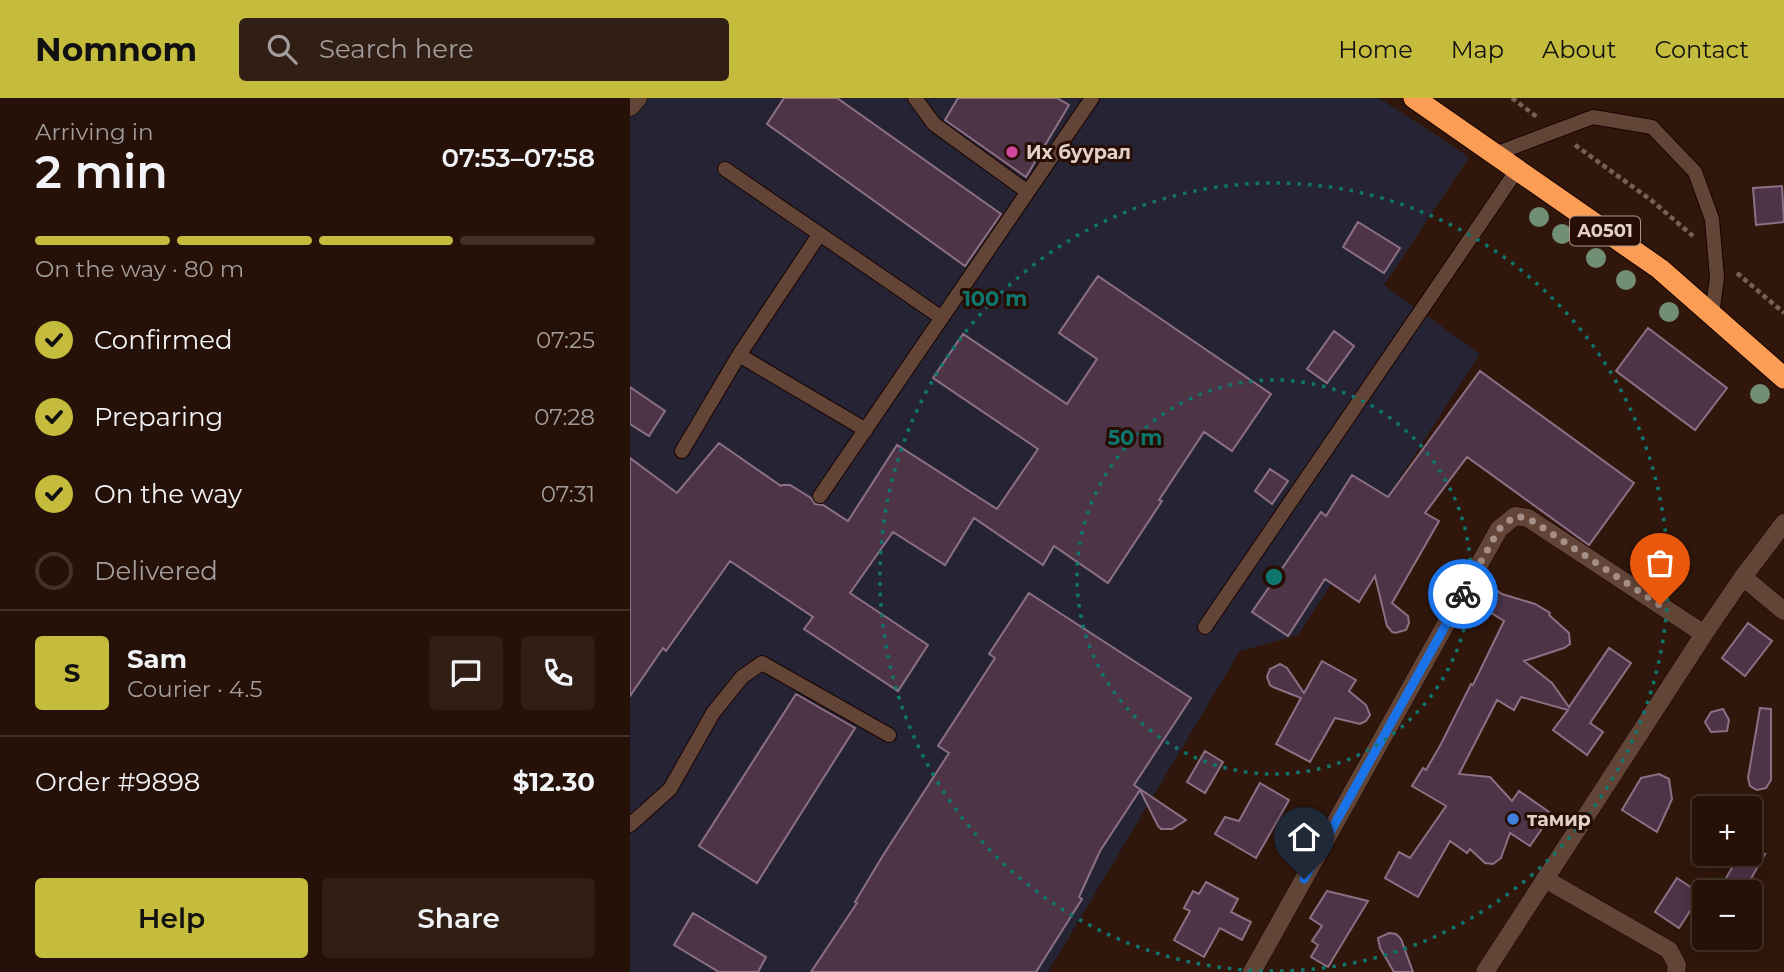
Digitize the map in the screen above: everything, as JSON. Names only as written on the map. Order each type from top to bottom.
[{"type":"highway","name":"A0501","points":[[1414,98],[1660,269],[1784,378]]},
{"type":"street","points":[[630,107],[638,98]]},
{"type":"street","points":[[1252,972],[1499,529],[1515,516],[1528,518],[1704,634]]},
{"type":"street","points":[[1486,972],[1704,634],[1784,523]]},
{"type":"street","points":[[1743,577],[1784,611]]},
{"type":"street","points":[[1545,879],[1669,950],[1677,965],[1676,972]]},
{"type":"lane","points":[[915,98],[934,124],[1028,192]]},
{"type":"lane","points":[[820,496],[1092,98]]},
{"type":"lane","points":[[1495,154],[1593,117],[1652,127],[1695,172],[1712,219],[1717,278],[1713,314]]},
{"type":"lane","points":[[725,169],[942,318]]},
{"type":"lane","points":[[1205,627],[1517,170]]},
{"type":"lane","points":[[682,451],[739,355],[819,235]]},
{"type":"lane","points":[[739,355],[866,430]]},
{"type":"lane","points":[[630,825],[670,789],[713,713],[741,677],[762,663],[889,735]]},
{"type":"path","points":[[1512,98],[1651,200],[1784,313]]},
{"type":"shaded area","points":[[630,98],[1379,98],[1469,157],[1384,285],[1480,354],[1298,635],[1240,651],[1048,972],[630,972]]},
{"type":"building","points":[[784,98],[837,98],[1001,214],[965,266],[767,124]]},
{"type":"building","name":"Их буурал","points":[[958,98],[1057,98],[1069,105],[1026,177],[945,120]]},
{"type":"building","points":[[1782,186],[1784,222],[1756,225],[1753,188]]},
{"type":"building","points":[[1358,222],[1400,248],[1384,273],[1343,247]]},
{"type":"building","points":[[1098,276],[1271,394],[1232,451],[1204,432],[1108,583],[1054,546],[1043,565],[974,518],[945,565],[893,532],[850,593],[928,645],[898,691],[804,629],[813,617],[730,561],[666,651],[663,648],[630,696],[630,458],[677,493],[719,443],[781,486],[790,485],[811,498],[815,504],[823,505],[848,521],[897,445],[997,509],[1038,449],[933,378],[963,334],[1067,404],[1097,359],[1059,333]]},
{"type":"building","points":[[1648,328],[1727,388],[1695,430],[1616,371]]},
{"type":"building","points":[[1334,331],[1354,346],[1327,383],[1307,369]]},
{"type":"building","points":[[1480,371],[1634,483],[1589,545],[1467,457],[1425,513],[1439,521],[1392,603],[1408,616],[1406,630],[1395,633],[1387,626],[1375,576],[1359,602],[1325,579],[1288,636],[1252,612],[1321,512],[1326,516],[1352,475],[1388,497]]},
{"type":"building","points":[[630,387],[665,411],[649,436],[630,424]]},
{"type":"building","points":[[1270,469],[1288,481],[1272,504],[1255,491]]},
{"type":"building","points":[[1495,589],[1502,594],[1535,604],[1550,613],[1549,615],[1569,633],[1570,644],[1564,648],[1524,661],[1552,683],[1569,707],[1609,648],[1631,663],[1590,723],[1603,732],[1587,755],[1553,730],[1568,710],[1521,697],[1514,710],[1497,700],[1459,774],[1490,777],[1512,801],[1519,791],[1552,814],[1530,846],[1510,833],[1501,858],[1493,864],[1485,863],[1470,849],[1467,853],[1450,841],[1418,897],[1385,878],[1399,852],[1410,858],[1446,806],[1412,786],[1423,768],[1426,770],[1441,744],[1504,621],[1485,609],[1481,603],[1484,592]]},
{"type":"building","points":[[1029,593],[1191,698],[1134,785],[1186,820],[1172,829],[1161,829],[1140,790],[1100,851],[1079,897],[1082,899],[1036,972],[811,972],[857,903],[855,902],[882,857],[949,753],[938,746],[995,658],[989,654]]},
{"type":"building","points":[[1748,623],[1772,641],[1745,676],[1722,658]]},
{"type":"building","points":[[1322,661],[1356,680],[1349,691],[1366,705],[1370,715],[1360,724],[1335,718],[1310,762],[1276,744],[1301,698],[1273,687],[1267,677],[1270,669],[1280,664],[1287,668],[1304,693]]},
{"type":"building","points":[[796,694],[855,728],[757,883],[699,846]]},
{"type":"building","points":[[1760,708],[1771,709],[1771,780],[1766,788],[1757,790],[1750,786],[1748,778]]},
{"type":"building","points":[[1723,709],[1729,720],[1727,731],[1711,732],[1705,722],[1711,712]]},
{"type":"building","points":[[1205,751],[1223,762],[1205,793],[1187,782]]},
{"type":"building","points":[[1659,774],[1669,779],[1672,799],[1657,832],[1622,810],[1641,778]]},
{"type":"building","points":[[1260,783],[1289,800],[1256,858],[1215,834],[1225,817],[1239,821]]},
{"type":"building","points":[[1733,866],[1758,866],[1750,880],[1725,880]]},
{"type":"building","points":[[1677,878],[1692,888],[1692,908],[1679,928],[1655,912]]},
{"type":"building","points":[[1206,882],[1238,899],[1231,912],[1251,922],[1242,940],[1220,928],[1204,957],[1174,940],[1190,911],[1184,908],[1193,891],[1199,894]]},
{"type":"building","points":[[1327,891],[1368,901],[1328,967],[1311,957],[1318,945],[1312,941],[1322,926],[1310,918]]},
{"type":"building","points":[[693,913],[766,957],[758,972],[719,972],[674,945]]},
{"type":"building","points":[[1389,933],[1396,934],[1401,939],[1413,972],[1394,972],[1380,948],[1378,938]]},
{"type":"way so far","points":[[1463,594],[1499,529],[1515,516],[1528,518],[1660,605]]},
{"type":"place","name":"Их буурал","points":[[1012,152]]},
{"type":"place","name":"тамир","points":[[1513,819]]},
{"type":"route","points":[[1304,879],[1463,594]]}]
